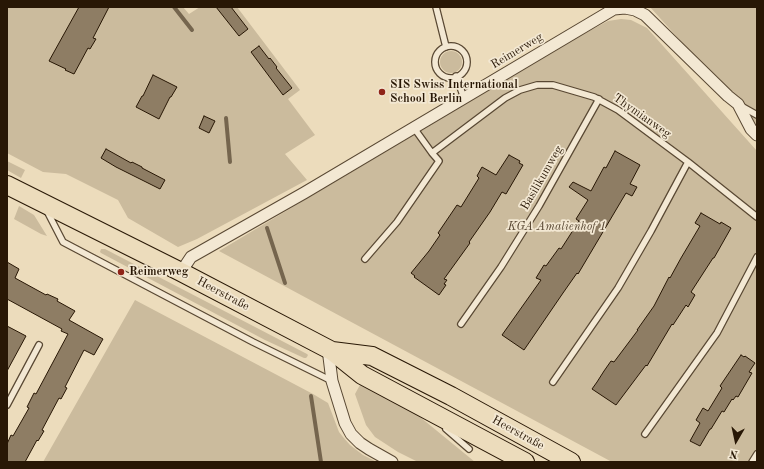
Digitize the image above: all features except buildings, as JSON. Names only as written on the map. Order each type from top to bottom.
[{"type":"main road","name":"Heerstraße","points":[[7,185],[181,272],[330,350],[362,375],[525,462]]},
{"type":"main road","name":"Heerstraße","points":[[330,350],[372,356],[451,396],[571,462]]},
{"type":"street","name":"Reimerweg","points":[[181,272],[191,257],[304,193],[614,9],[625,8]]},
{"type":"street","points":[[625,8],[635,10],[645,15],[738,104],[757,135]]},
{"type":"street","points":[[330,350],[332,381],[351,434],[360,443],[392,462]]},
{"type":"lane","points":[[436,7],[446,47]]},
{"type":"lane","points":[[454,46],[459,48],[466,55],[467,60],[464,70],[461,74],[456,76],[451,77],[442,74],[436,65],[437,55],[446,47],[454,46]]},
{"type":"lane","points":[[456,76],[464,98]]},
{"type":"lane","name":"Thymianweg","points":[[432,153],[505,98],[520,90],[537,85],[553,86],[594,97],[618,110],[688,162],[757,217]]},
{"type":"lane","name":"Basilikumweg","points":[[461,324],[501,267],[540,206],[599,99]]},
{"type":"lane","points":[[738,104],[757,115]]},
{"type":"lane","points":[[365,259],[397,222],[439,161],[414,128]]},
{"type":"lane","points":[[553,382],[618,288],[688,162]]},
{"type":"lane","points":[[43,203],[63,242],[246,338],[332,381]]},
{"type":"lane","points":[[645,434],[717,332],[757,257]]},
{"type":"lane","points":[[7,405],[39,345]]},
{"type":"lane","points":[[421,406],[469,449]]},
{"type":"lane","points":[[752,462],[757,454]]},
{"type":"green space","points":[[7,7],[183,7],[189,14],[200,7],[237,7],[300,90],[288,99],[315,135],[285,154],[307,180],[197,239],[178,247],[128,218],[118,200],[66,174],[43,172],[7,153]]},
{"type":"green space","points":[[650,7],[757,7],[757,127],[678,38]]},
{"type":"green space","name":"KGA Amalienhof 1","points":[[621,19],[631,20],[647,28],[757,151],[757,462],[612,462],[219,251],[576,38],[608,21]]},
{"type":"green space","points":[[451,51],[455,52],[461,58],[461,66],[455,72],[451,73],[447,72],[441,66],[440,62],[441,58],[447,52]]},
{"type":"green space","points":[[7,161],[25,170],[21,178],[7,170]]},
{"type":"green space","points":[[19,206],[34,215],[47,236],[14,219]]},
{"type":"green space","points":[[101,249],[105,249],[307,354],[307,357],[304,358],[265,340],[101,253]]},
{"type":"green space","points":[[135,300],[328,403],[339,432],[343,437],[350,445],[363,455],[377,462],[43,462]]},
{"type":"green space","points":[[361,383],[409,409],[475,462],[418,462],[398,452],[375,437],[366,425],[355,394]]},
{"type":"waterway","points":[[174,7],[192,30]]},
{"type":"waterway","points":[[226,118],[230,162]]},
{"type":"waterway","points":[[267,228],[285,283]]},
{"type":"waterway","points":[[311,396],[321,462]]},
{"type":"place","name":"SIS Swiss International School Berlin","points":[[382,92]]},
{"type":"place","name":"Reimerweg","points":[[121,272]]}]
